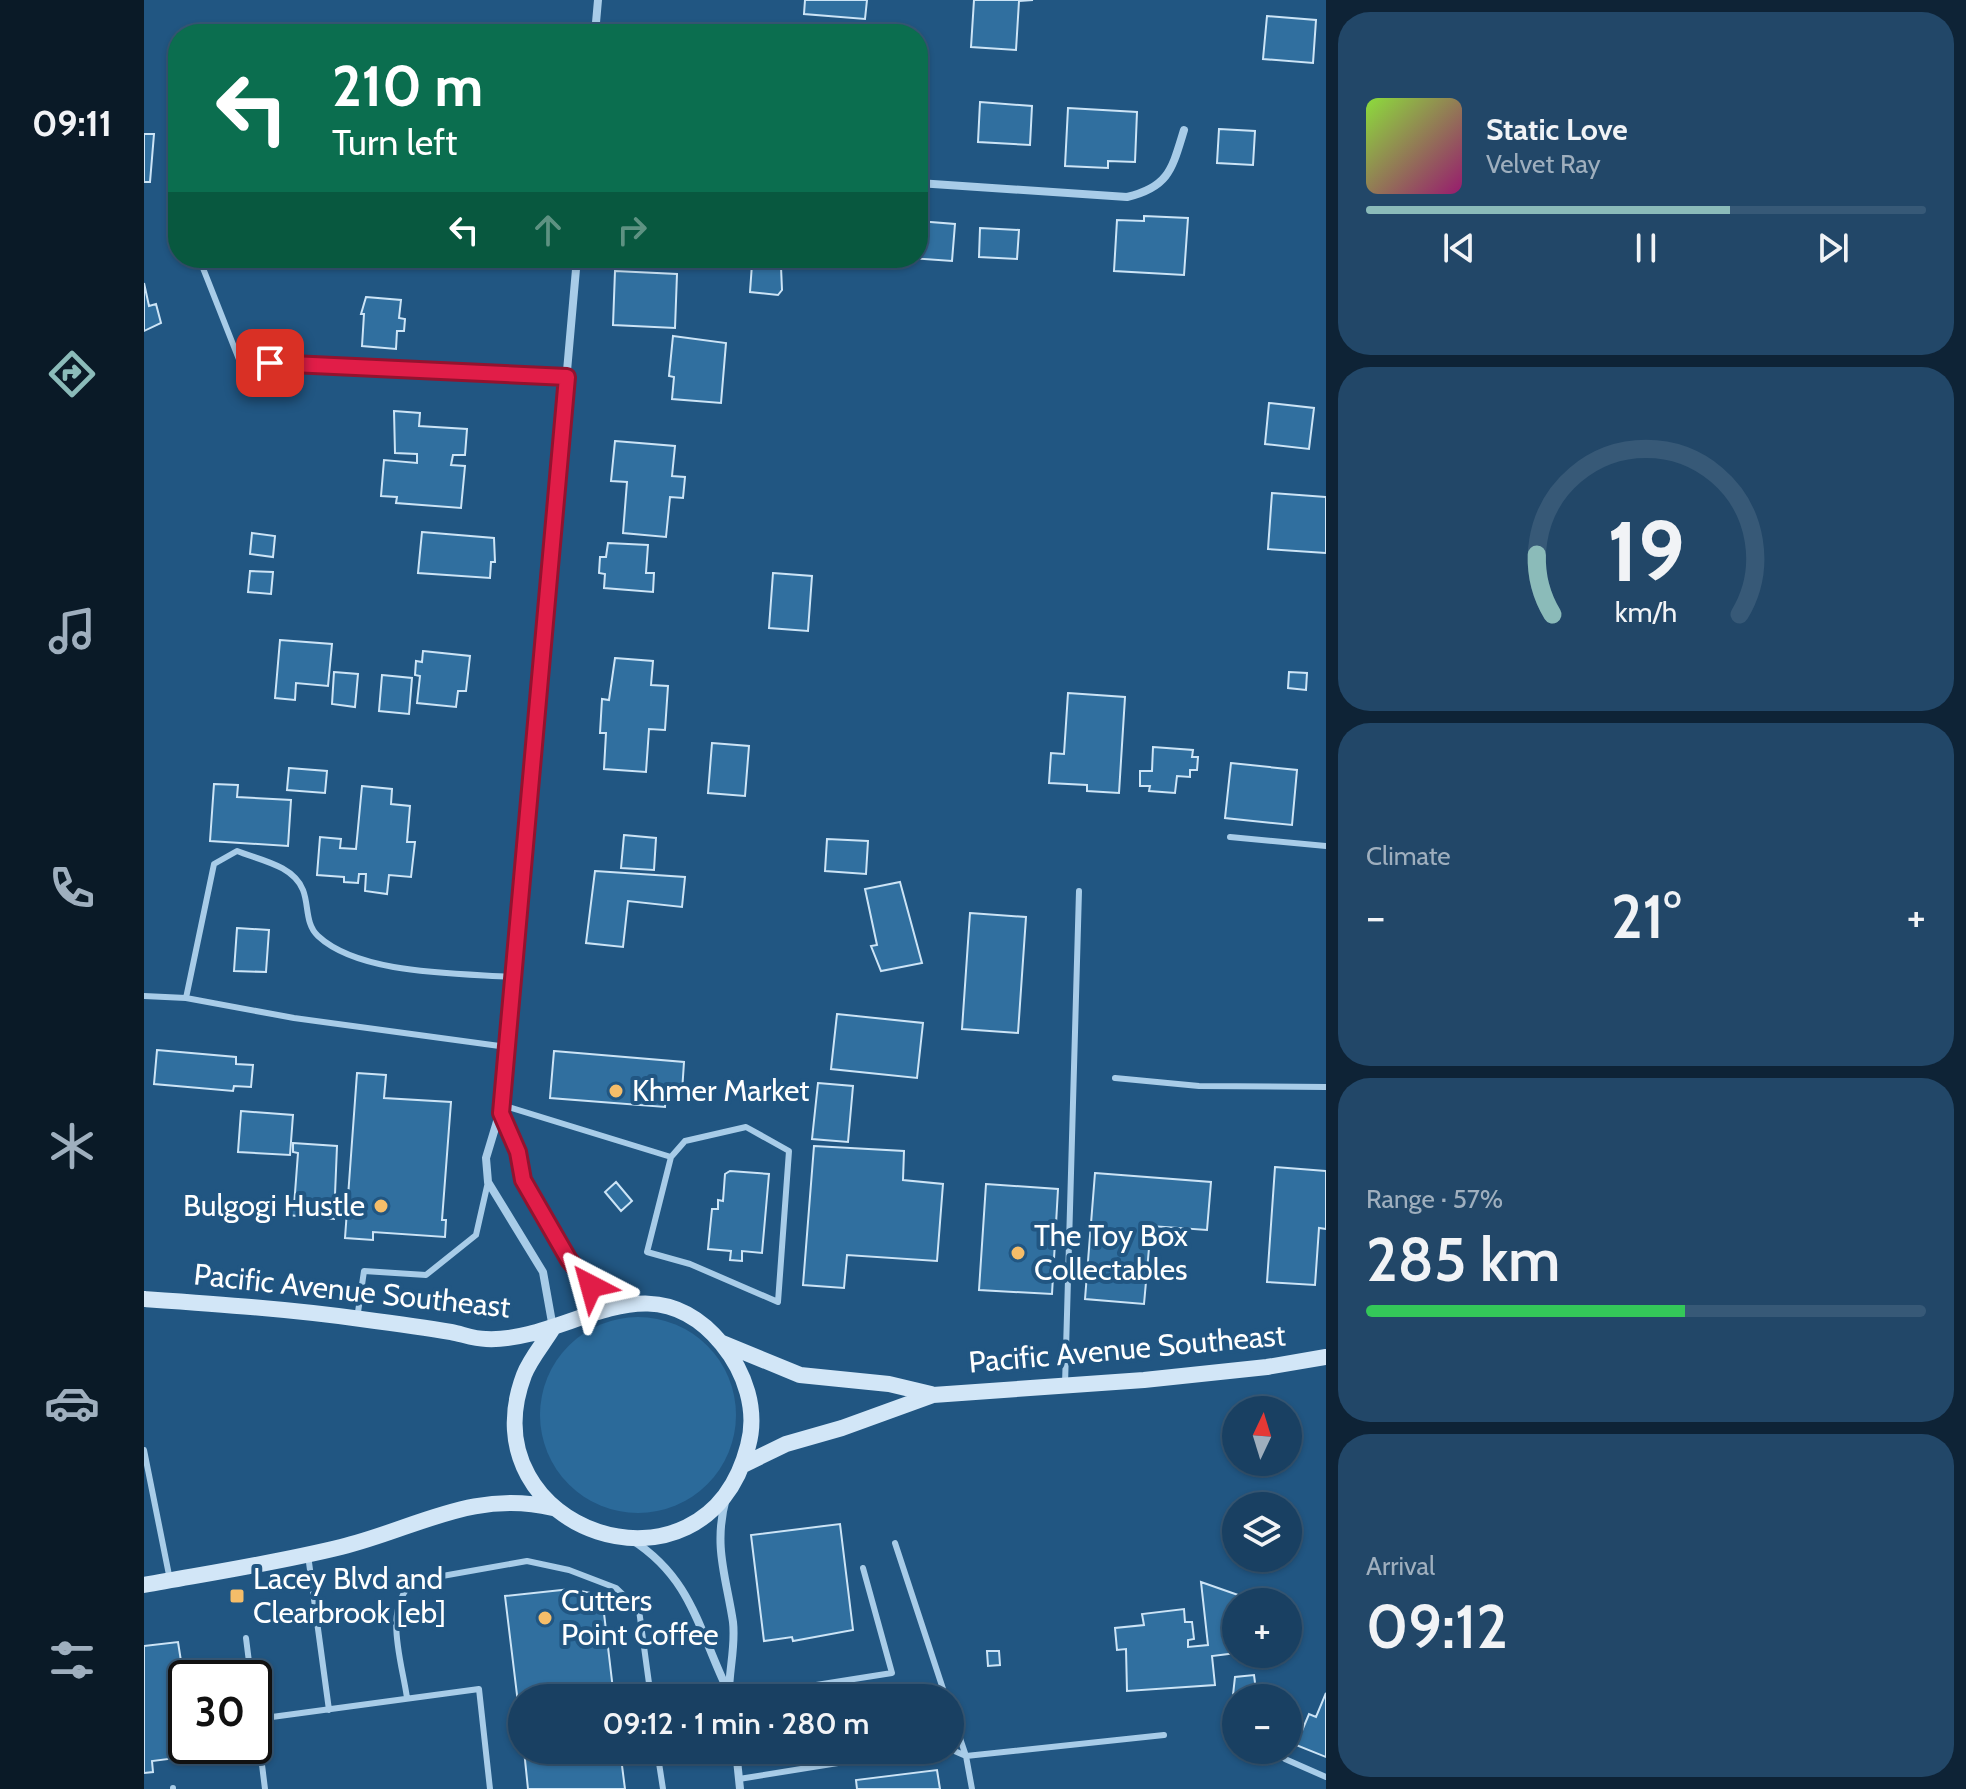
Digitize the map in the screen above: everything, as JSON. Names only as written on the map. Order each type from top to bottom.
[{"type":"main road","name":"Pacific Avenue Southeast","points":[[144,1299],[357,1319],[485,1339],[519,1337],[553,1328]]},
{"type":"main road","points":[[144,1585],[343,1547],[450,1509],[523,1501],[553,1508],[589,1531],[631,1540],[662,1536],[690,1525],[727,1493],[743,1465],[752,1413],[747,1387],[736,1363],[721,1342],[700,1324],[676,1311],[649,1304],[622,1304],[588,1312],[553,1328],[525,1374],[515,1421],[524,1469],[553,1508]]},
{"type":"main road","name":"Pacific Avenue Southeast","points":[[721,1342],[800,1375],[889,1384],[933,1395]]},
{"type":"main road","name":"Pacific Avenue Southeast","points":[[743,1465],[786,1444],[842,1428],[933,1395],[1252,1369],[1326,1357]]},
{"type":"street","points":[[596,24],[598,0]]},
{"type":"street","points":[[928,184],[1127,197],[1150,192],[1171,173],[1184,130]]},
{"type":"street","points":[[553,1328],[543,1272],[488,1182],[486,1158],[501,1109],[576,268]]},
{"type":"street","points":[[501,1109],[518,1152],[523,1180],[569,1260],[591,1286],[622,1304]]},
{"type":"street","points":[[727,1493],[722,1514],[720,1567],[733,1623],[730,1684]]},
{"type":"street","points":[[631,1540],[658,1557],[680,1583],[725,1684]]},
{"type":"street","points":[[738,1764],[740,1784]]},
{"type":"lane","points":[[203,268],[240,362],[567,377]]},
{"type":"lane","points":[[1230,837],[1326,846]]},
{"type":"lane","points":[[186,998],[214,864],[237,851],[285,868],[303,889],[308,916],[316,934],[347,955],[418,970],[513,977]]},
{"type":"lane","points":[[1065,1385],[1079,891]]},
{"type":"lane","points":[[144,996],[186,998],[294,1018],[507,1047]]},
{"type":"lane","points":[[1115,1078],[1199,1086],[1326,1087]]},
{"type":"lane","points":[[501,1109],[671,1157]]},
{"type":"lane","points":[[746,1127],[789,1151],[778,1302],[690,1264],[647,1252],[671,1157],[685,1141],[746,1127]]},
{"type":"lane","points":[[357,1319],[364,1271],[426,1275],[476,1235],[488,1182]]},
{"type":"lane","points":[[144,1450],[170,1581]]},
{"type":"lane","points":[[895,1543],[941,1684]]},
{"type":"lane","points":[[307,1553],[329,1710]]},
{"type":"lane","points":[[407,1698],[395,1619],[401,1591],[414,1581],[527,1561],[569,1570],[616,1588],[639,1610],[649,1684]]},
{"type":"lane","points":[[815,1684],[892,1673],[863,1568]]},
{"type":"lane","points":[[246,1638],[249,1660]]},
{"type":"lane","points":[[272,1717],[479,1689],[490,1789]]},
{"type":"lane","points":[[966,1756],[1164,1735]]},
{"type":"lane","points":[[964,1750],[972,1789]]},
{"type":"lane","points":[[262,1764],[265,1789]]},
{"type":"lane","points":[[659,1764],[663,1789]]},
{"type":"lane","points":[[740,1784],[845,1764]]},
{"type":"lane","points":[[1296,1764],[1326,1777]]},
{"type":"shaded area","points":[[638,1317],[675,1325],[707,1346],[728,1378],[736,1415],[728,1452],[707,1484],[675,1505],[638,1513],[601,1505],[569,1484],[548,1452],[540,1415],[548,1378],[569,1346],[601,1325]]},
{"type":"building","points":[[805,0],[867,0],[865,19],[804,14]]},
{"type":"building","points":[[974,0],[1033,0],[1019,1],[1016,50],[971,47]]},
{"type":"building","points":[[1267,16],[1316,20],[1313,63],[1263,59]]},
{"type":"building","points":[[980,102],[1032,106],[1030,145],[978,142]]},
{"type":"building","points":[[1068,108],[1137,112],[1135,162],[1108,161],[1108,168],[1065,166]]},
{"type":"building","points":[[1219,129],[1255,131],[1253,165],[1217,163]]},
{"type":"building","points":[[144,134],[154,134],[150,182],[144,182]]},
{"type":"building","points":[[1144,216],[1188,218],[1184,275],[1114,271],[1117,220],[1144,221]]},
{"type":"building","points":[[928,222],[955,224],[952,261],[928,259]]},
{"type":"building","points":[[980,228],[1019,230],[1017,259],[979,257]]},
{"type":"building","points":[[752,268],[781,268],[782,290],[778,295],[750,292]]},
{"type":"building","points":[[615,271],[677,274],[675,328],[613,325]]},
{"type":"building","points":[[144,283],[149,306],[156,304],[161,323],[144,331]]},
{"type":"building","points":[[366,297],[401,300],[399,318],[405,319],[404,331],[397,331],[396,349],[362,346],[364,314],[361,314]]},
{"type":"building","points":[[673,336],[726,343],[721,403],[672,399],[674,377],[669,376]]},
{"type":"building","points":[[1269,403],[1314,408],[1309,449],[1265,444]]},
{"type":"building","points":[[394,411],[420,413],[419,426],[467,429],[465,455],[453,455],[451,465],[465,466],[461,508],[396,503],[397,497],[381,496],[384,460],[417,463],[417,454],[395,453]]},
{"type":"building","points":[[615,441],[675,446],[672,476],[685,477],[683,498],[670,497],[666,537],[623,533],[627,482],[611,481]]},
{"type":"building","points":[[1272,493],[1326,497],[1326,553],[1268,549]]},
{"type":"building","points":[[422,532],[494,538],[495,562],[491,562],[490,578],[418,573]]},
{"type":"building","points":[[252,533],[275,536],[273,557],[250,554]]},
{"type":"building","points":[[608,543],[648,545],[646,573],[654,573],[653,592],[604,588],[605,574],[599,573],[600,557],[606,557]]},
{"type":"building","points":[[250,571],[273,572],[271,594],[248,592]]},
{"type":"building","points":[[773,573],[812,576],[808,631],[769,628]]},
{"type":"building","points":[[280,640],[332,644],[328,686],[296,683],[295,700],[275,698]]},
{"type":"building","points":[[423,651],[470,656],[466,691],[458,691],[456,707],[417,703],[420,676],[415,675],[416,661],[422,662]]},
{"type":"building","points":[[615,658],[653,661],[651,685],[668,686],[665,730],[649,729],[646,772],[604,769],[606,733],[600,733],[602,699],[609,700]]},
{"type":"building","points":[[334,672],[358,674],[355,707],[332,704]]},
{"type":"building","points":[[1289,672],[1307,673],[1306,690],[1288,688]]},
{"type":"building","points":[[382,675],[412,678],[409,714],[379,711]]},
{"type":"building","points":[[1068,693],[1125,697],[1119,793],[1087,791],[1087,785],[1049,783],[1051,753],[1064,754]]},
{"type":"building","points":[[712,743],[749,746],[745,796],[708,793]]},
{"type":"building","points":[[1153,747],[1193,750],[1192,757],[1198,757],[1197,770],[1190,770],[1190,777],[1177,776],[1175,793],[1149,791],[1150,786],[1140,786],[1140,771],[1152,771]]},
{"type":"building","points":[[1231,763],[1297,770],[1292,825],[1225,818]]},
{"type":"building","points":[[289,768],[327,771],[325,793],[287,790]]},
{"type":"building","points":[[214,784],[238,785],[237,797],[291,800],[288,846],[210,841]]},
{"type":"building","points":[[362,786],[392,789],[391,804],[410,806],[407,842],[415,842],[411,877],[389,875],[387,894],[365,891],[366,874],[359,874],[358,883],[344,882],[344,877],[317,875],[320,837],[341,839],[340,848],[356,849]]},
{"type":"building","points":[[624,835],[656,838],[654,870],[621,868]]},
{"type":"building","points":[[827,839],[868,841],[866,874],[825,871]]},
{"type":"building","points":[[595,871],[685,877],[682,907],[628,901],[623,947],[586,943]]},
{"type":"building","points":[[900,882],[922,963],[881,971],[871,946],[877,945],[865,889]]},
{"type":"building","points":[[970,913],[1026,917],[1018,1033],[962,1029]]},
{"type":"building","points":[[237,928],[269,930],[266,972],[234,971]]},
{"type":"building","points":[[837,1014],[923,1023],[917,1078],[831,1069]]},
{"type":"building","points":[[157,1050],[236,1057],[236,1064],[253,1065],[251,1087],[234,1086],[233,1091],[154,1084]]},
{"type":"building","points":[[554,1051],[684,1062],[682,1092],[666,1091],[665,1107],[550,1098]]},
{"type":"building","points":[[357,1073],[386,1075],[384,1098],[451,1102],[442,1220],[446,1220],[445,1237],[373,1232],[373,1240],[345,1238]]},
{"type":"building","points":[[818,1083],[853,1086],[848,1142],[812,1139]]},
{"type":"building","points":[[241,1111],[293,1115],[290,1155],[238,1152]]},
{"type":"building","points":[[293,1143],[337,1146],[334,1219],[287,1215],[288,1206],[294,1206],[298,1153],[293,1152]]},
{"type":"building","points":[[814,1146],[904,1151],[903,1180],[943,1184],[937,1261],[847,1255],[844,1288],[803,1285]]},
{"type":"building","points":[[1275,1167],[1326,1171],[1326,1229],[1319,1228],[1315,1285],[1267,1282]]},
{"type":"building","points":[[730,1171],[769,1174],[762,1253],[742,1251],[742,1261],[730,1260],[731,1251],[708,1249],[712,1209],[718,1209],[718,1200],[723,1201],[725,1174]]},
{"type":"building","points":[[1095,1173],[1211,1182],[1207,1230],[1151,1226],[1144,1304],[1085,1299]]},
{"type":"building","points":[[616,1182],[632,1201],[621,1211],[605,1192]]},
{"type":"building","name":"The Toy Box Collectables","points":[[986,1184],[1058,1189],[1052,1294],[979,1290]]},
{"type":"building","points":[[840,1524],[853,1630],[793,1641],[792,1637],[764,1641],[751,1535]]},
{"type":"building","points":[[1201,1582],[1222,1589],[1222,1655],[1212,1656],[1215,1685],[1127,1691],[1126,1649],[1117,1650],[1115,1628],[1144,1625],[1142,1614],[1184,1609],[1185,1622],[1192,1622],[1194,1639],[1188,1640],[1188,1647],[1208,1645]]},
{"type":"building","points":[[571,1589],[590,1593],[603,1605],[612,1684],[516,1684],[505,1596]]},
{"type":"building","points":[[178,1642],[181,1660],[168,1660],[168,1759],[152,1761],[153,1772],[144,1773],[144,1646]]},
{"type":"building","points":[[987,1651],[999,1651],[1000,1665],[988,1666]]},
{"type":"building","points":[[1254,1675],[1255,1684],[1234,1684],[1235,1677]]},
{"type":"building","points":[[1326,1693],[1326,1757],[1302,1747],[1302,1731],[1309,1714],[1316,1717]]},
{"type":"building","points":[[525,1764],[622,1764],[625,1789],[528,1789]]},
{"type":"building","points":[[937,1770],[940,1789],[857,1789],[856,1780]]},
{"type":"place","name":"Khmer Market","points":[[616,1091]]},
{"type":"place","name":"Bulgogi Hustle","points":[[381,1206]]},
{"type":"place","name":"The Toy Box Collectables","points":[[1018,1253]]},
{"type":"place","name":"Lacey Blvd and Clearbrook [eb]","points":[[237,1596]]},
{"type":"place","name":"Cutters Point Coffee","points":[[545,1618]]},
{"type":"route","points":[[270,363],[567,377],[501,1113],[518,1152],[523,1180],[569,1260],[591,1286]]}]
